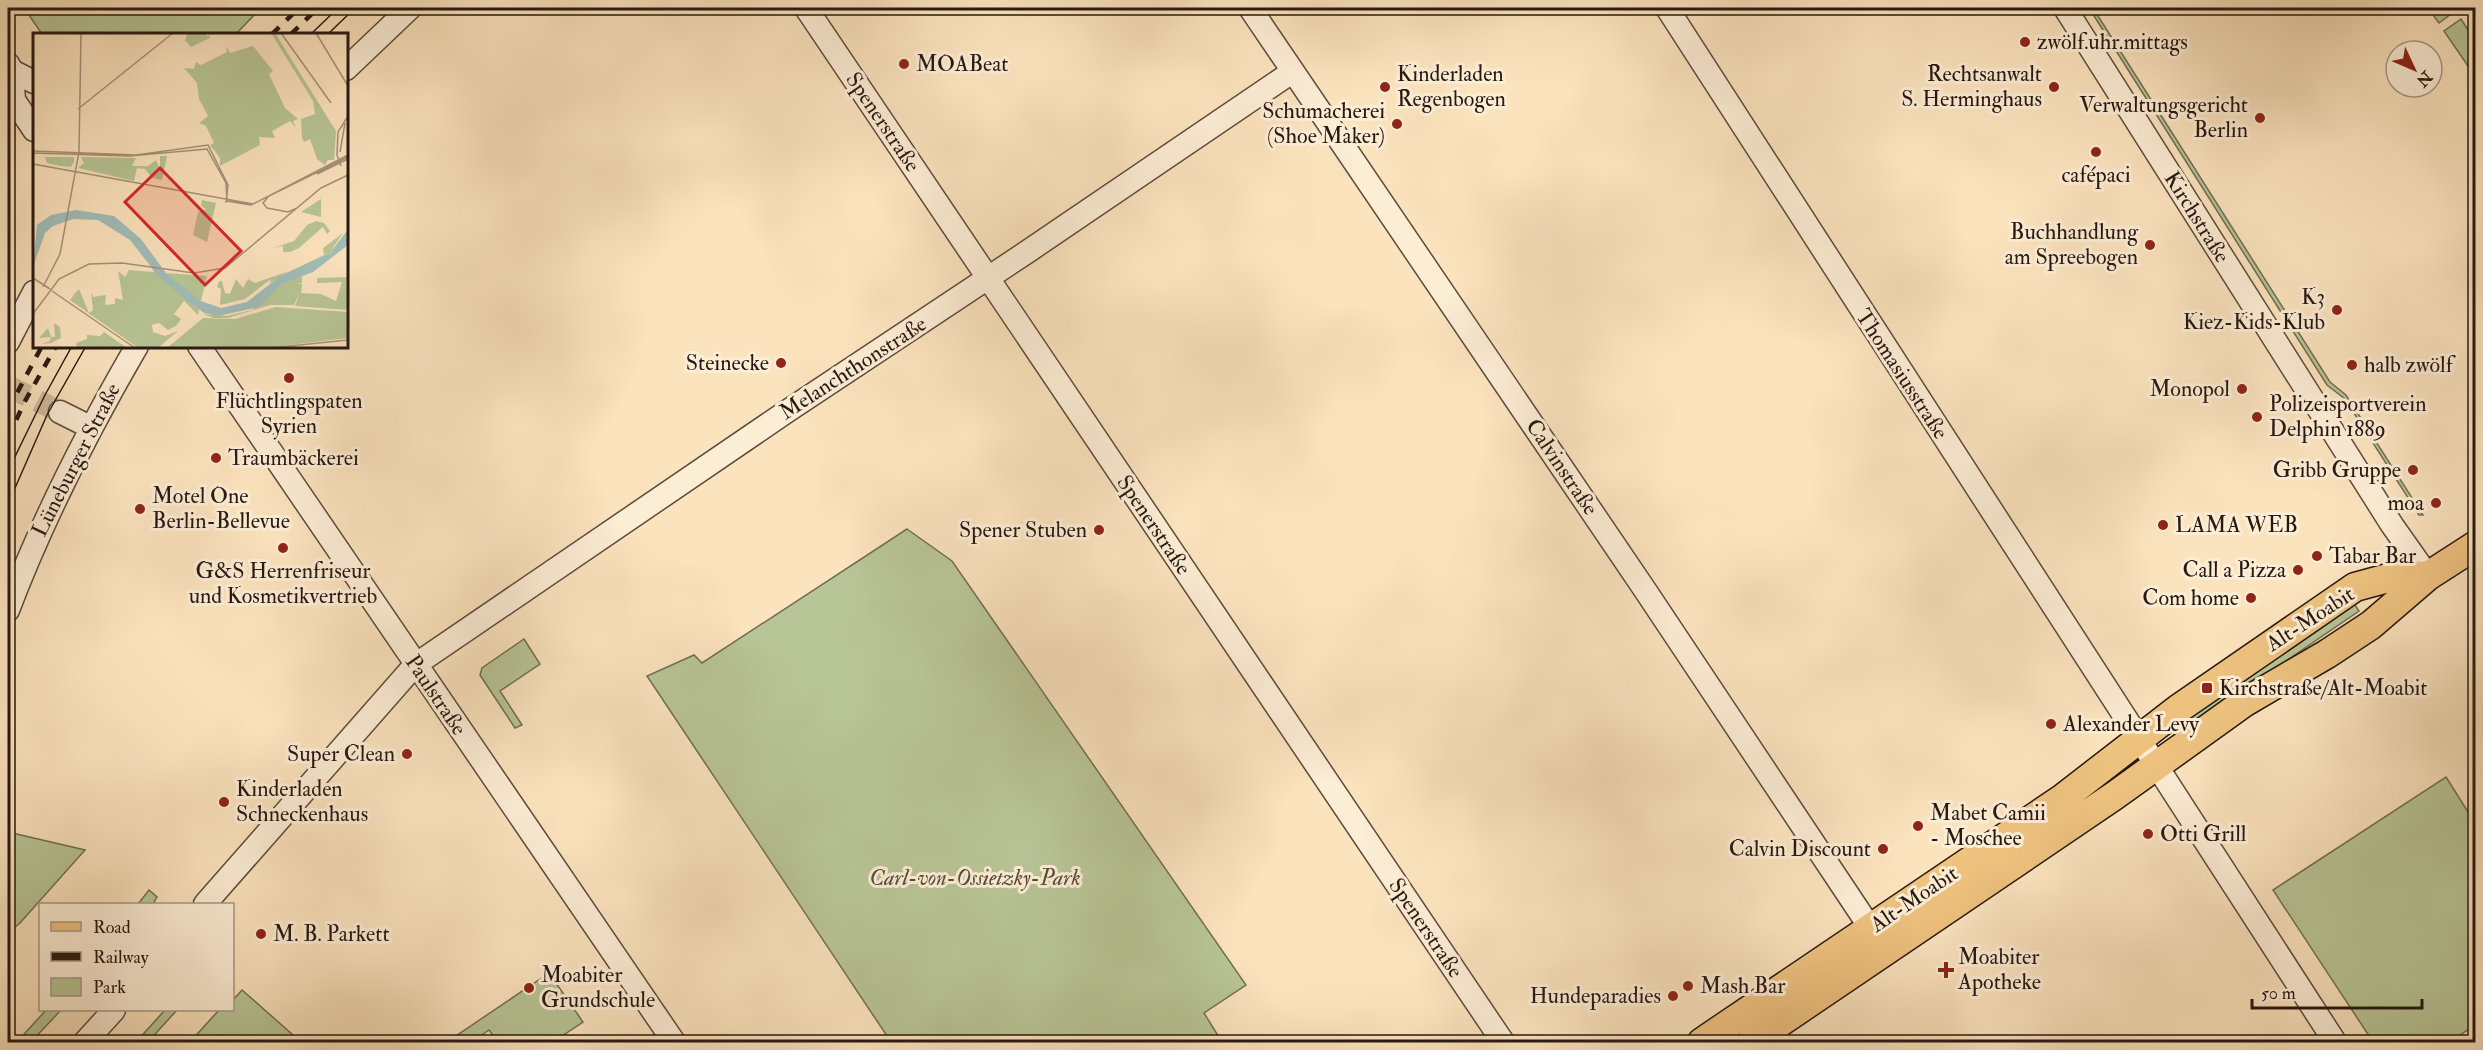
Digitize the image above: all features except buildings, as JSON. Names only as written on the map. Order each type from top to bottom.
[{"type":"main road","name":"Alt-Moabit","points":[[1751,1042],[2157,766],[2245,702],[2327,654],[2371,625],[2428,576],[2475,545]]},
{"type":"main road","name":"Alt-Moabit","points":[[1702,1042],[2063,798],[2178,709],[2355,587],[2399,575],[2428,576]]},
{"type":"street","points":[[348,67],[410,8]]},
{"type":"street","name":"Spenerstraße","points":[[806,8],[1503,1042]]},
{"type":"street","name":"Calvinstraße","points":[[1250,8],[1645,590],[1871,929]]},
{"type":"street","name":"Thomasiusstraße","points":[[1666,8],[2335,1042]]},
{"type":"street","name":"Kirchstraße","points":[[2065,8],[2392,525],[2428,576]]},
{"type":"street","points":[[10,68],[33,81]]},
{"type":"street","points":[[10,68],[14,100],[33,128]]},
{"type":"street","name":"Melanchthonstraße","points":[[206,903],[415,665],[1292,72]]},
{"type":"street","points":[[8,342],[33,294]]},
{"type":"street","name":"Lüneburger Straße","points":[[8,610],[17,559],[136,348]]},
{"type":"street","name":"Paulstraße","points":[[200,348],[674,1042]]},
{"type":"street","points":[[60,412],[90,427]]},
{"type":"street","points":[[85,1042],[113,1011]]},
{"type":"green space","points":[[24,8],[261,8],[237,33],[41,33]]},
{"type":"green space","points":[[2089,8],[2093,8],[2330,382],[2346,395],[2423,515],[2419,515],[2345,399],[2327,385]]},
{"type":"green space","points":[[2428,8],[2453,8],[2455,11],[2439,23]]},
{"type":"green space","points":[[2461,19],[2475,41],[2475,67],[2468,66],[2444,31]]},
{"type":"green space","name":"Carl-von-Ossietzky-Park","points":[[907,529],[952,561],[1246,985],[1204,1013],[1222,1042],[891,1042],[647,676],[694,655],[702,663]]},
{"type":"green space","points":[[2353,602],[2359,611],[2189,727],[2185,720]]},
{"type":"green space","points":[[524,639],[540,664],[500,691],[522,725],[515,728],[480,675],[482,668]]},
{"type":"green space","points":[[2446,777],[2475,823],[2475,1025],[2454,1039],[2458,1042],[2373,1042],[2273,890]]},
{"type":"green space","points":[[8,832],[85,850],[20,923],[8,933]]},
{"type":"green space","points":[[149,890],[157,897],[154,903],[139,903]]},
{"type":"green space","points":[[549,973],[583,1022],[553,1042],[498,1042],[489,1030],[472,1042],[447,1042]]},
{"type":"green space","points":[[242,990],[301,1042],[190,1042],[218,1011],[234,1011],[234,999]]},
{"type":"green space","points":[[45,1011],[60,1011],[31,1042],[17,1042]]},
{"type":"green space","points":[[164,1011],[176,1011],[148,1042],[136,1042]]},
{"type":"tunnel","points":[[8,386],[60,412]]},
{"type":"tram line","points":[[312,33],[338,8]]},
{"type":"tram line","points":[[329,33],[355,8]]},
{"type":"tram line","points":[[8,471],[71,348]]},
{"type":"tram line","points":[[8,504],[47,415],[85,348]]},
{"type":"railway","points":[[273,33],[299,8]]},
{"type":"railway","points":[[292,33],[318,8]]},
{"type":"railway","points":[[8,410],[41,348]]},
{"type":"railway","points":[[8,438],[24,403],[55,348]]},
{"type":"place","name":"zwölf.uhr.mittags","points":[[2025,42]]},
{"type":"place","name":"MOABeat","points":[[904,64]]},
{"type":"place","name":"Kinderladen Regenbogen","points":[[1385,87]]},
{"type":"place","name":"Rechtsanwalt S. Herminghaus","points":[[2054,87]]},
{"type":"place","name":"Verwaltungsgericht Berlin","points":[[2260,118]]},
{"type":"place","name":"Schumacherei (Shoe Maker)","points":[[1397,124]]},
{"type":"place","name":"cafépaci","points":[[2096,152]]},
{"type":"place","name":"Buchhandlung am Spreebogen","points":[[2150,245]]},
{"type":"place","name":"K3 Kiez-Kids-Klub","points":[[2337,310]]},
{"type":"place","name":"Steinecke","points":[[781,363]]},
{"type":"place","name":"halb zwölf","points":[[2352,365]]},
{"type":"place","name":"Flüchtlingspaten Syrien","points":[[289,378]]},
{"type":"place","name":"Monopol","points":[[2242,389]]},
{"type":"place","name":"Polizeisportverein Delphin 1889","points":[[2257,417]]},
{"type":"place","name":"Traumbäckerei","points":[[216,458]]},
{"type":"place","name":"Gribb Gruppe","points":[[2413,470]]},
{"type":"place","name":"moa","points":[[2436,503]]},
{"type":"place","name":"Motel One Berlin-Bellevue","points":[[140,509]]},
{"type":"place","name":"LAMA WEB","points":[[2163,525]]},
{"type":"place","name":"Spener Stuben","points":[[1099,530]]},
{"type":"place","name":"G&S Herrenfriseur und Kosmetikvertrieb","points":[[283,548]]},
{"type":"place","name":"Tabar Bar","points":[[2317,556]]},
{"type":"place","name":"Call a Pizza","points":[[2298,570]]},
{"type":"place","name":"Com home","points":[[2251,598]]},
{"type":"place","name":"Kirchstraße/Alt-Moabit","points":[[2207,688]]},
{"type":"place","name":"Alexander Levy","points":[[2051,724]]},
{"type":"place","name":"Super Clean","points":[[407,754]]},
{"type":"place","name":"Kinderladen Schneckenhaus","points":[[224,802]]},
{"type":"place","name":"Mabet Camii - Moschee","points":[[1918,826]]},
{"type":"place","name":"Otti Grill","points":[[2148,834]]},
{"type":"place","name":"Calvin Discount","points":[[1883,849]]},
{"type":"place","name":"M. B. Parkett","points":[[261,934]]},
{"type":"place","name":"Moabiter Apotheke","points":[[1946,970]]},
{"type":"place","name":"Mash Bar","points":[[1688,986]]},
{"type":"place","name":"Moabiter Grundschule","points":[[529,988]]},
{"type":"place","name":"Hundeparadies","points":[[1673,996]]}]
